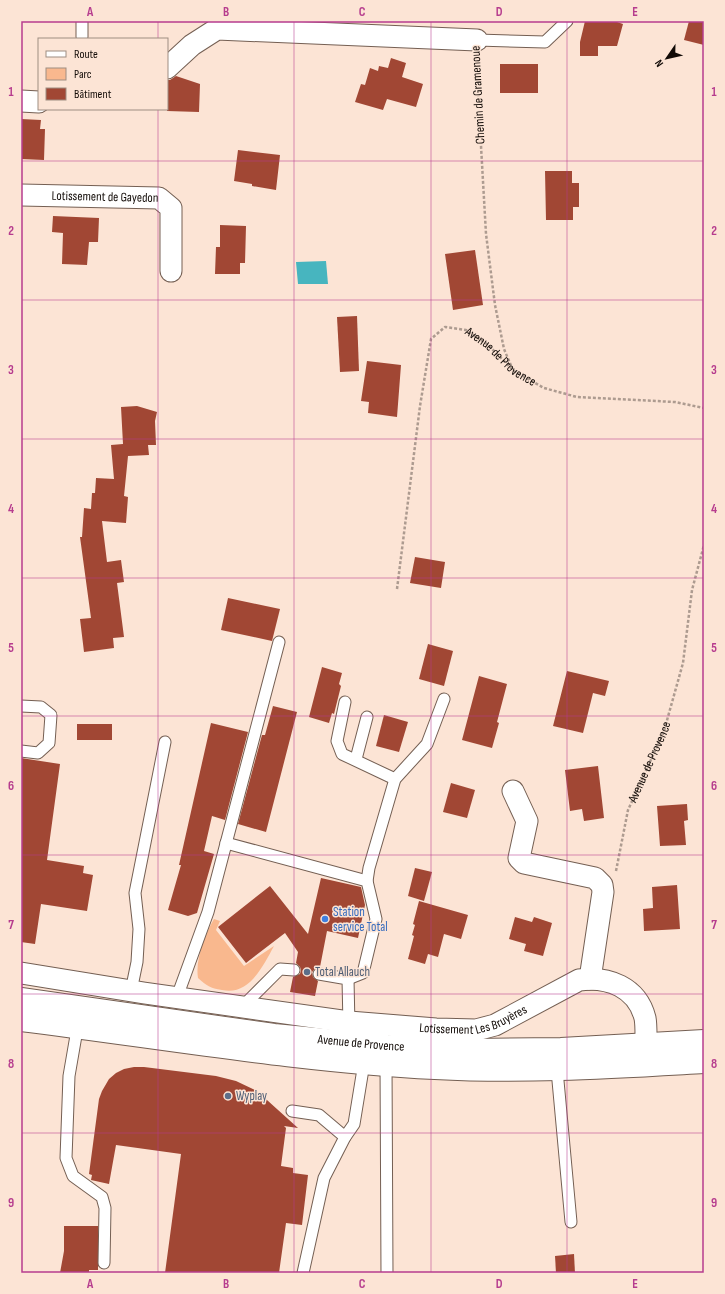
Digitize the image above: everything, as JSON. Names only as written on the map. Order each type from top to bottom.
[{"type":"main road","name":"Avenue de Provence","points":[[21,999],[79,1017],[271,1053],[364,1063],[386,1055],[474,1050],[561,1049],[647,1054],[704,1062]]},
{"type":"main road","name":"Avenue de Provence","points":[[21,1020],[79,1017],[274,1035],[349,1032],[386,1055],[436,1068],[557,1070],[647,1054],[704,1041]]},
{"type":"street","name":"Chemin de Gramenoue","points":[[168,67],[192,45],[217,29],[477,40]]},
{"type":"street","points":[[21,101],[38,102]]},
{"type":"street","name":"Lotissement de Gayedon","points":[[21,195],[159,198],[171,208],[171,270]]},
{"type":"street","points":[[513,791],[527,821],[519,858],[524,863],[595,878],[602,884],[603,892],[590,979]]},
{"type":"street","name":"Avenue de Provence","points":[[21,973],[131,991],[244,1006],[349,1032]]},
{"type":"street","name":"Lotissement Les Bruyères","points":[[349,1032],[436,1029],[476,1030],[495,1025],[579,980],[590,979],[620,984],[631,993],[640,1005],[645,1018],[647,1054]]},
{"type":"lane","points":[[82,21],[82,37]]},
{"type":"lane","points":[[477,40],[545,42],[567,21]]},
{"type":"lane","points":[[177,997],[208,912],[280,642]]},
{"type":"lane","points":[[319,974],[348,979],[363,973],[376,919],[367,881],[369,868],[395,779],[427,744],[444,699]]},
{"type":"lane","points":[[345,702],[337,741],[342,754],[356,759],[395,779]]},
{"type":"lane","points":[[21,706],[41,707],[51,715],[49,743],[38,753],[21,751]]},
{"type":"lane","points":[[356,759],[367,717]]},
{"type":"lane","points":[[131,991],[137,962],[139,929],[135,893],[165,742]]},
{"type":"lane","points":[[226,843],[367,881]]},
{"type":"lane","points":[[244,1006],[280,969],[294,970]]},
{"type":"lane","points":[[303,1273],[324,1178],[345,1137],[354,1124],[364,1063],[349,1032],[348,979]]},
{"type":"lane","points":[[79,1017],[69,1076],[66,1158],[73,1176],[102,1197],[105,1208],[104,1263]]},
{"type":"lane","points":[[386,1055],[387,1273]]},
{"type":"lane","points":[[557,1070],[571,1222]]},
{"type":"lane","points":[[292,1111],[319,1115],[345,1137]]},
{"type":"path","name":"Chemin de Gramenoue","points":[[477,40],[478,93],[486,234],[496,312],[504,349],[514,371]]},
{"type":"path","name":"Avenue de Provence","points":[[397,589],[420,406],[431,339],[445,327],[466,330],[487,344],[514,371],[544,388],[577,397],[675,402],[704,408]]},
{"type":"path","name":"Avenue de Provence","points":[[615,878],[628,810],[664,731],[683,663],[692,590],[704,545]]},
{"type":"green space","points":[[214,919],[220,921],[216,930],[244,966],[274,946],[254,978],[247,984],[232,991],[222,990],[206,985],[198,978],[197,971],[199,955],[207,932]]},
{"type":"water","points":[[326,261],[328,284],[298,284],[296,262]]},
{"type":"building","points":[[585,21],[614,21],[623,24],[617,46],[598,46],[598,56],[580,56],[580,42]]},
{"type":"building","points":[[689,21],[704,21],[704,45],[684,40]]},
{"type":"building","points":[[391,58],[406,63],[402,77],[423,84],[416,107],[387,99],[383,110],[355,102],[361,84],[365,85],[370,68],[378,71],[379,66],[388,68]]},
{"type":"building","points":[[500,64],[538,64],[538,93],[500,93]]},
{"type":"building","points":[[176,76],[200,84],[199,112],[167,111],[168,80]]},
{"type":"building","points":[[21,119],[41,120],[40,129],[45,129],[44,160],[21,159]]},
{"type":"building","points":[[238,150],[280,155],[276,190],[234,181]]},
{"type":"building","points":[[545,171],[572,171],[572,183],[579,183],[579,207],[573,207],[573,220],[546,220]]},
{"type":"building","points":[[53,216],[99,218],[98,242],[89,242],[87,265],[62,264],[63,233],[52,232]]},
{"type":"building","points":[[220,225],[246,226],[245,263],[240,263],[240,274],[215,274],[216,247],[220,247]]},
{"type":"building","points":[[475,250],[483,305],[453,310],[445,254]]},
{"type":"building","points":[[357,316],[359,371],[340,372],[337,317]]},
{"type":"building","points":[[367,361],[401,365],[397,417],[368,413],[369,402],[361,401]]},
{"type":"building","points":[[137,406],[157,412],[155,421],[156,445],[148,445],[149,455],[128,456],[124,496],[128,497],[126,523],[102,521],[107,562],[121,560],[124,582],[117,583],[124,637],[113,638],[114,648],[84,652],[80,619],[91,618],[80,537],[82,537],[84,508],[91,509],[92,493],[95,493],[96,478],[114,479],[111,445],[123,444],[121,407]]},
{"type":"building","points":[[415,557],[445,562],[441,588],[410,583]]},
{"type":"building","points":[[228,598],[280,609],[272,641],[221,630]]},
{"type":"building","points":[[428,644],[453,651],[444,686],[419,679]]},
{"type":"building","points":[[322,667],[342,673],[339,684],[341,686],[334,714],[332,713],[329,723],[309,717]]},
{"type":"building","points":[[567,671],[609,681],[605,696],[593,693],[583,733],[553,726]]},
{"type":"building","points":[[479,676],[507,684],[492,748],[462,740]]},
{"type":"building","points":[[273,706],[297,712],[266,832],[238,824],[262,735],[265,735]]},
{"type":"building","points":[[384,715],[408,722],[399,752],[376,746]]},
{"type":"building","points":[[211,723],[248,732],[225,820],[212,816],[204,851],[214,854],[197,913],[188,916],[168,910],[181,865],[179,865]]},
{"type":"building","points":[[77,724],[112,724],[112,740],[77,740]]},
{"type":"building","points":[[21,758],[60,764],[47,860],[84,866],[83,873],[93,875],[87,911],[41,904],[35,944],[21,942]]},
{"type":"building","points":[[598,766],[604,818],[584,821],[582,809],[570,811],[565,770]]},
{"type":"building","points":[[451,783],[475,790],[467,818],[443,812]]},
{"type":"building","points":[[687,804],[688,820],[684,821],[686,845],[660,846],[657,806]]},
{"type":"building","points":[[415,868],[432,872],[424,901],[408,896]]},
{"type":"building","points":[[321,878],[361,887],[365,905],[358,938],[327,931],[320,967],[316,968],[312,972],[313,977],[318,981],[315,996],[290,992],[293,977],[300,974],[301,970],[296,963],[298,952],[285,933],[246,963],[218,927],[270,886],[308,934]]},
{"type":"building","points":[[677,885],[680,929],[644,931],[643,909],[653,908],[652,887]]},
{"type":"building","points":[[419,901],[468,915],[461,939],[444,934],[438,957],[428,954],[425,964],[408,959],[414,936],[412,935],[415,925],[413,924]]},
{"type":"building","points":[[515,917],[532,922],[534,917],[552,923],[543,956],[524,951],[526,944],[509,939]]},
{"type":"building","points":[[134,1067],[216,1076],[236,1081],[257,1091],[298,1128],[284,1126],[286,1128],[281,1166],[293,1168],[293,1173],[308,1175],[302,1225],[286,1223],[279,1273],[165,1273],[181,1154],[116,1145],[109,1184],[91,1180],[92,1175],[89,1174],[99,1099],[102,1091],[109,1079],[116,1073],[124,1069]]},
{"type":"building","points":[[64,1226],[98,1226],[98,1270],[89,1270],[89,1273],[60,1273],[64,1251]]},
{"type":"building","points":[[574,1254],[575,1273],[556,1273],[555,1256]]},
{"type":"place","name":"Station service Total","points":[[325,919]]},
{"type":"place","name":"Total Allauch","points":[[307,972]]},
{"type":"place","name":"Wyplay","points":[[228,1096]]}]
